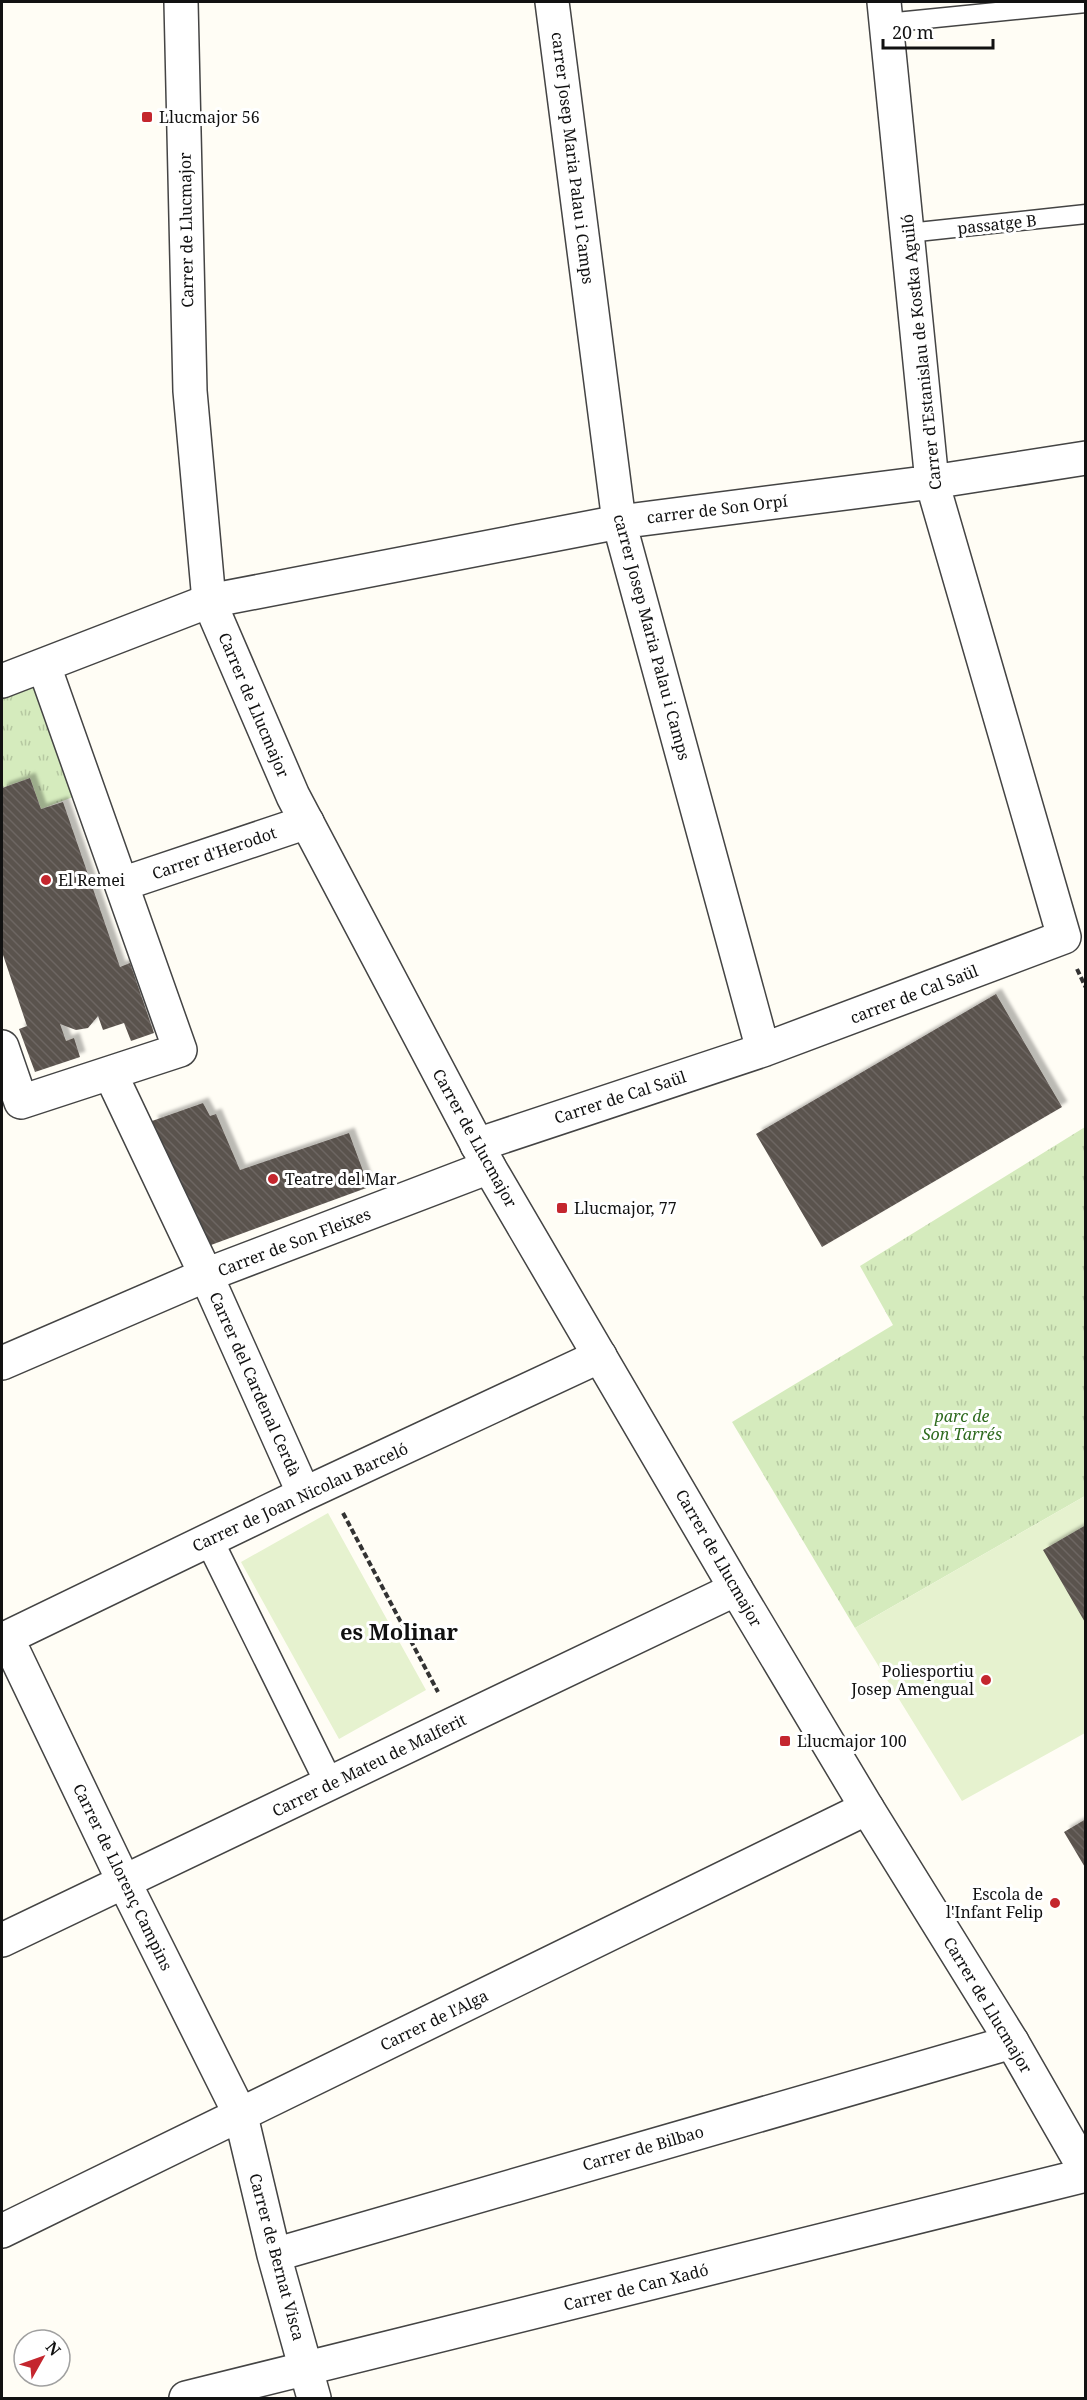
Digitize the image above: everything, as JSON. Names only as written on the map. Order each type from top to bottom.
[{"type":"street","name":"Carrer de Llucmajor","points":[[181,2],[190,391],[209,602],[293,795],[483,1156],[736,1589],[867,1808],[1012,2042],[1086,2173]]},
{"type":"street","name":"carrer Josep Maria Palau i Camps","points":[[552,2],[619,522],[764,1050]]},
{"type":"street","name":"Carrer d'Estanislau de Kostka Aguiló","points":[[885,12],[932,482],[1064,938]]},
{"type":"street","name":"carrer de Son Orpí","points":[[2,681],[209,602],[619,522],[932,482],[1086,458]]},
{"type":"street","points":[[2,1047],[21,1102],[180,1050],[44,666]]},
{"type":"street","name":"Carrer d'Herodot","points":[[122,884],[307,822]]},
{"type":"street","name":"carrer de Cal Saül","points":[[764,1050],[1064,938]]},
{"type":"street","name":"Carrer de Cal Saül","points":[[483,1156],[764,1050]]},
{"type":"street","name":"Carrer de Son Fleixes","points":[[110,1073],[206,1275],[483,1156]]},
{"type":"street","points":[[2,1364],[206,1275]]},
{"type":"street","name":"Carrer del Cardenal Cerdà","points":[[206,1275],[316,1488]]},
{"type":"street","name":"Carrer de Joan Nicolau Barceló","points":[[4,1639],[316,1488],[600,1356]]},
{"type":"street","points":[[209,1540],[329,1784]]},
{"type":"street","name":"Carrer de Mateu de Malferit","points":[[2,1940],[736,1589]]},
{"type":"street","name":"Carrer de Llorenç Campins","points":[[4,1639],[241,2116]]},
{"type":"street","name":"Carrer de l'Alga","points":[[2,2231],[867,1808]]},
{"type":"street","name":"Carrer de Bilbao","points":[[274,2255],[1012,2042]]},
{"type":"street","name":"Carrer de Bernat Visca","points":[[241,2116],[274,2255],[311,2384]]},
{"type":"street","name":"Carrer de Can Xadó","points":[[186,2398],[311,2384],[1086,2173]]},
{"type":"lane","points":[[885,12],[1086,3]]},
{"type":"lane","name":"passatge B","points":[[908,233],[1086,214]]},
{"type":"path","points":[[316,1488],[455,1724]]},
{"type":"green space","points":[[44,666],[89,791],[41,809],[30,778],[2,788],[2,681]]},
{"type":"green space","name":"parc de Son Tarrés","points":[[1085,1127],[1085,1496],[855,1628],[732,1422],[893,1325],[860,1266]]},
{"type":"green space","name":"Poliesportiu Josep Amengual","points":[[1085,1496],[1085,1733],[962,1801],[855,1628]]},
{"type":"green space","points":[[328,1513],[426,1690],[339,1739],[241,1562]]},
{"type":"building","name":"El Remei","points":[[30,778],[41,809],[63,802],[120,967],[130,963],[154,1033],[131,1041],[124,1023],[103,1030],[98,1016],[88,1028],[76,1030],[60,1024],[66,1041],[74,1038],[80,1057],[35,1072],[19,1029],[27,1026],[2,952],[2,788]]},
{"type":"building","points":[[996,994],[1062,1107],[822,1247],[756,1134]]},
{"type":"building","name":"Teatre del Mar","points":[[203,1103],[210,1116],[216,1114],[240,1170],[349,1133],[369,1187],[211,1245],[152,1121]]},
{"type":"building","points":[[1086,1525],[1086,1624],[1043,1550]]},
{"type":"building","points":[[1086,1819],[1086,1869],[1064,1832]]},
{"type":"place","name":"Llucmajor 56","points":[[147,117]]},
{"type":"place","name":"El Remei","points":[[46,880]]},
{"type":"place","name":"Teatre del Mar","points":[[273,1179]]},
{"type":"place","name":"Llucmajor, 77","points":[[562,1208]]},
{"type":"place","name":"Poliesportiu Josep Amengual","points":[[986,1680]]},
{"type":"place","name":"Llucmajor 100","points":[[785,1741]]},
{"type":"place","name":"Escola de l'Infant Felip","points":[[1055,1903]]},
{"type":"district","name":"es Molinar","points":[[399,1632]]}]
